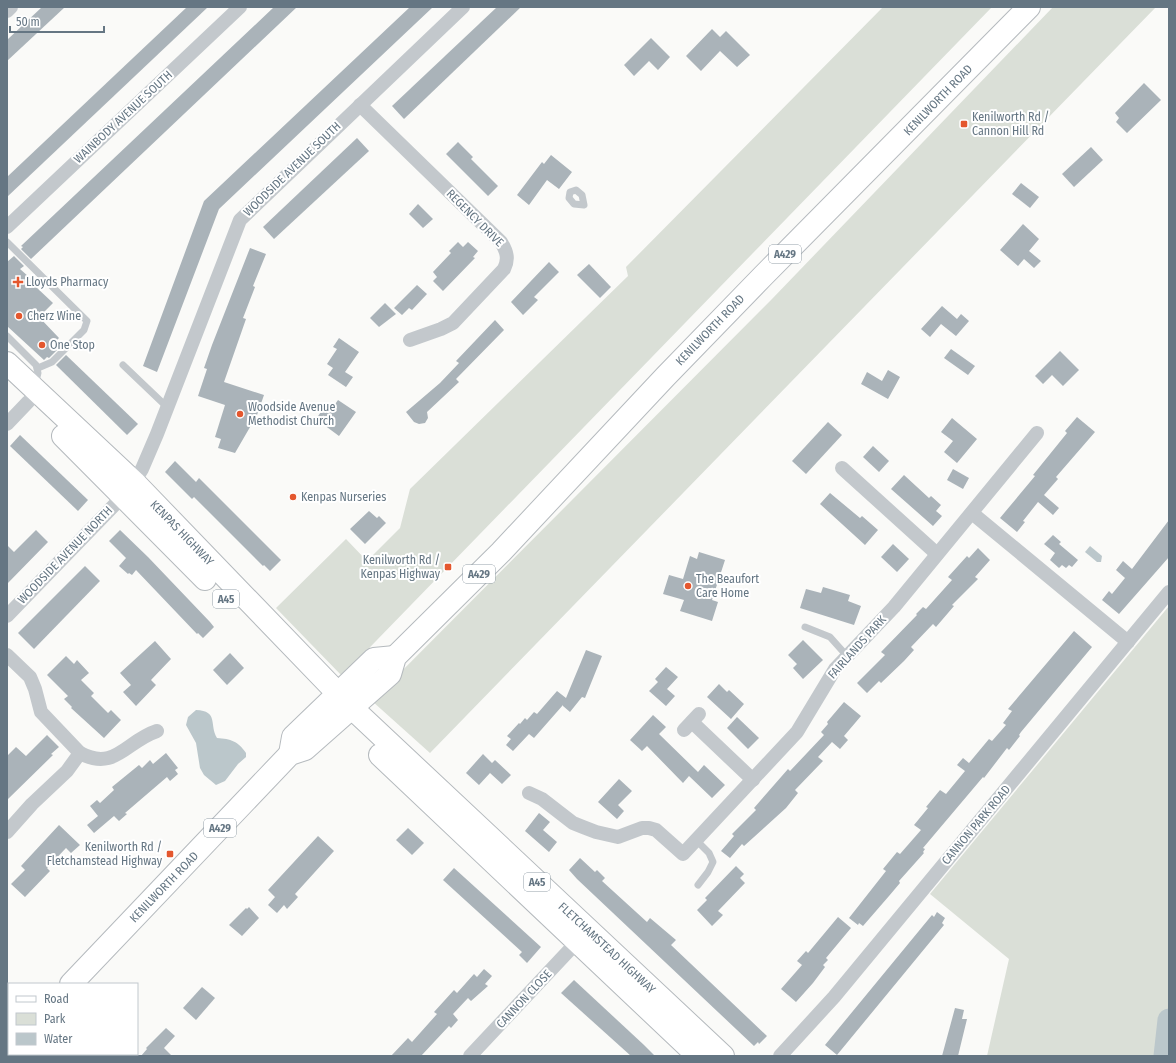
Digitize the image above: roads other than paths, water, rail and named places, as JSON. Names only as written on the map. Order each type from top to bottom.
[{"type":"main road","name":"KENILWORTH ROAD","points":[[72,983],[290,754],[292,737],[390,674],[395,657],[501,552],[665,377],[763,276],[1029,7]]},
{"type":"main road","name":"KENPAS HIGHWAY","points":[[7,363],[33,386],[129,488],[340,706]]},
{"type":"main road","name":"KENPAS HIGHWAY","points":[[7,382],[33,386]]},
{"type":"main road","name":"FLETCHAMSTEAD HIGHWAY","points":[[340,706],[577,942],[698,1056]]},
{"type":"main road","name":"FLETCHAMSTEAD HIGHWAY","points":[[340,706],[723,1056]]},
{"type":"street","points":[[7,11],[11,7]]},
{"type":"street","name":"WAINBODY AVENUE SOUTH","points":[[7,227],[240,7]]},
{"type":"street","name":"WOODSIDE AVENUE SOUTH","points":[[129,488],[142,469],[240,220],[463,7]]},
{"type":"street","name":"REGENCY DRIVE","points":[[360,105],[501,242],[507,253],[508,258],[504,269],[453,322],[441,329],[410,340]]},
{"type":"street","points":[[7,424],[33,386]]},
{"type":"street","name":"FAIRLANDS PARK","points":[[529,793],[542,799],[574,824],[609,836],[618,837],[642,828],[656,830],[683,854],[797,732],[806,720],[826,680],[894,607],[1037,433]]},
{"type":"street","points":[[842,468],[937,554]]},
{"type":"street","name":"WOODSIDE AVENUE NORTH","points":[[7,616],[129,488]]},
{"type":"street","points":[[972,513],[1128,642]]},
{"type":"street","name":"CANNON PARK ROAD","points":[[780,1056],[826,1007],[1169,592]]},
{"type":"street","points":[[7,655],[30,678],[35,689],[41,712],[80,753],[97,759],[111,758],[144,735],[157,731]]},
{"type":"street","points":[[691,722],[752,780]]},
{"type":"street","points":[[7,832],[32,804],[67,771],[80,753]]},
{"type":"street","name":"CANNON CLOSE","points":[[470,1056],[577,942]]},
{"type":"lane","points":[[7,242],[86,319],[84,330],[49,364],[33,386],[7,336]]},
{"type":"lane","points":[[123,365],[167,407]]},
{"type":"lane","points":[[805,627],[830,637],[847,656]]},
{"type":"lane","points":[[696,840],[709,853],[713,862],[708,872],[698,885]]},
{"type":"water","points":[[1090,546],[1102,556],[1101,562],[1097,562],[1085,552]]},
{"type":"water","points":[[196,710],[208,713],[211,716],[217,738],[234,741],[246,753],[246,757],[238,764],[225,781],[216,785],[204,775],[200,768],[196,743],[186,725],[188,717]]},
{"type":"waterway","points":[[1165,1056],[1169,1020]]},
{"type":"place","name":"Kenilworth Rd / Cannon Hill Rd","points":[[964,124]]},
{"type":"place","name":"Lloyds Pharmacy","points":[[18,282]]},
{"type":"place","name":"Cherz Wine","points":[[19,316]]},
{"type":"place","name":"One Stop","points":[[42,345]]},
{"type":"place","name":"Woodside Avenue Methodist Church","points":[[240,414]]},
{"type":"place","name":"Kenpas Nurseries","points":[[293,497]]},
{"type":"place","name":"Kenilworth Rd / Kenpas Highway","points":[[448,567]]},
{"type":"place","name":"The Beaufort Care Home","points":[[688,586]]},
{"type":"place","name":"Kenilworth Rd / Fletchamstead Highway","points":[[170,854]]}]
